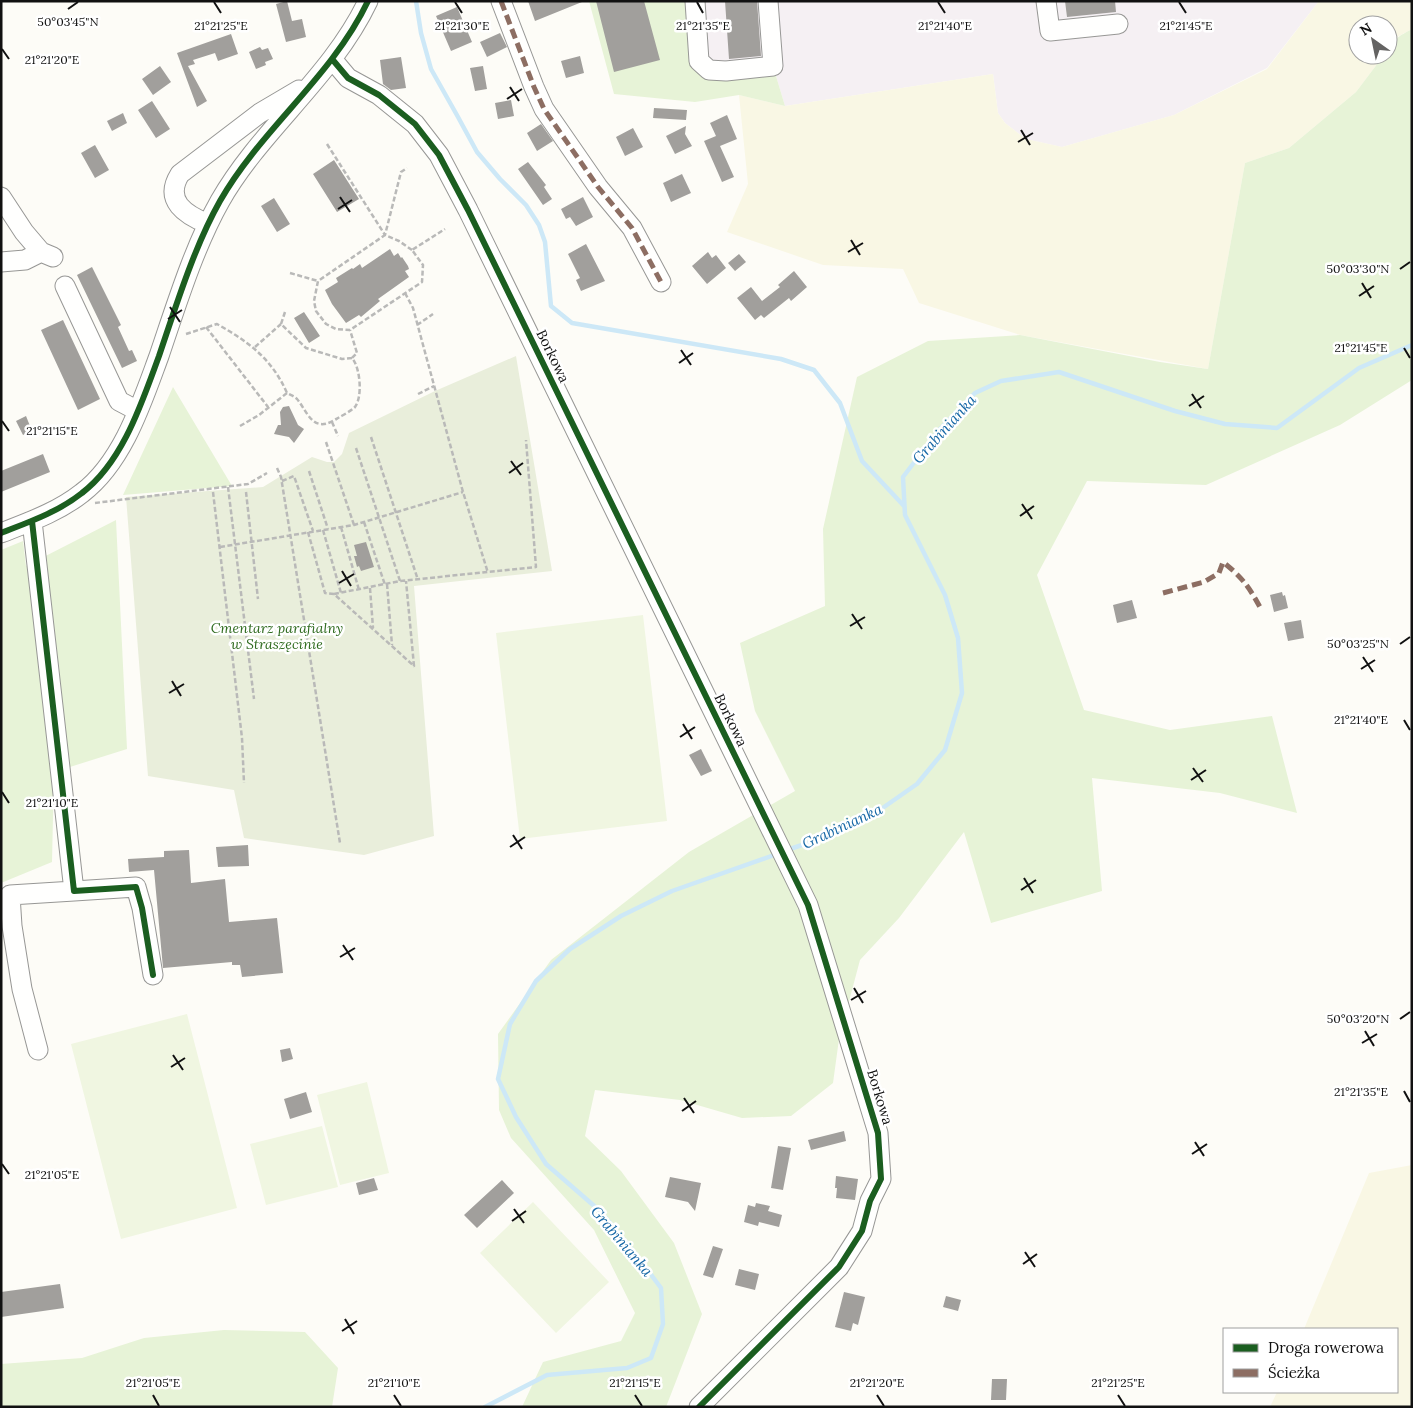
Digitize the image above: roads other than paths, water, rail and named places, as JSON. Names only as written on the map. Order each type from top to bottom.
[{"type":"street","points":[[1,533],[67,504],[84,492],[107,467],[124,440],[138,411],[208,224],[220,201],[242,168],[332,59],[350,33],[368,1]]},
{"type":"street","points":[[501,1],[544,109],[593,180],[632,228],[661,282]]},
{"type":"street","points":[[695,1],[699,61],[709,70],[726,71],[773,66],[768,1]]},
{"type":"street","points":[[1046,1],[1050,31],[1118,24]]},
{"type":"street","name":"Borkowa","points":[[332,59],[348,78],[380,95],[415,124],[438,155],[480,233],[808,905],[878,1133],[881,1180],[870,1201],[862,1231],[839,1267],[699,1407]]},
{"type":"street","points":[[208,224],[188,214],[177,204],[174,186],[180,174],[260,113],[309,85]]},
{"type":"street","points":[[1,197],[24,232],[47,254],[25,260],[1,262]]},
{"type":"street","points":[[65,286],[119,401],[138,411]]},
{"type":"street","points":[[32,521],[74,891]]},
{"type":"street","points":[[38,1050],[22,989],[12,926],[10,896],[136,887],[142,908],[153,975]]},
{"type":"waterway","points":[[416,1],[421,33],[431,69],[477,152],[526,205],[539,225],[545,242],[551,306],[572,323],[781,359],[814,370],[840,403],[862,461],[904,506]]},
{"type":"waterway","name":"Grabinianka","points":[[787,850],[820,839],[874,814],[917,784],[945,750],[962,693],[958,638],[945,595],[905,515],[903,477],[938,431],[975,393],[1001,381],[1059,372],[1175,411],[1225,424],[1277,428],[1359,368],[1412,345]]},
{"type":"waterway","name":"Grabinianka","points":[[485,1407],[547,1375],[627,1368],[651,1358],[663,1324],[661,1288],[600,1211],[546,1164],[516,1117],[498,1079],[510,1024],[536,981],[570,949],[621,916],[672,891],[777,854]]},
{"type":"park label","name":"Cmentarz parafialny w Straszęcinie","points":[[277,636]]}]
